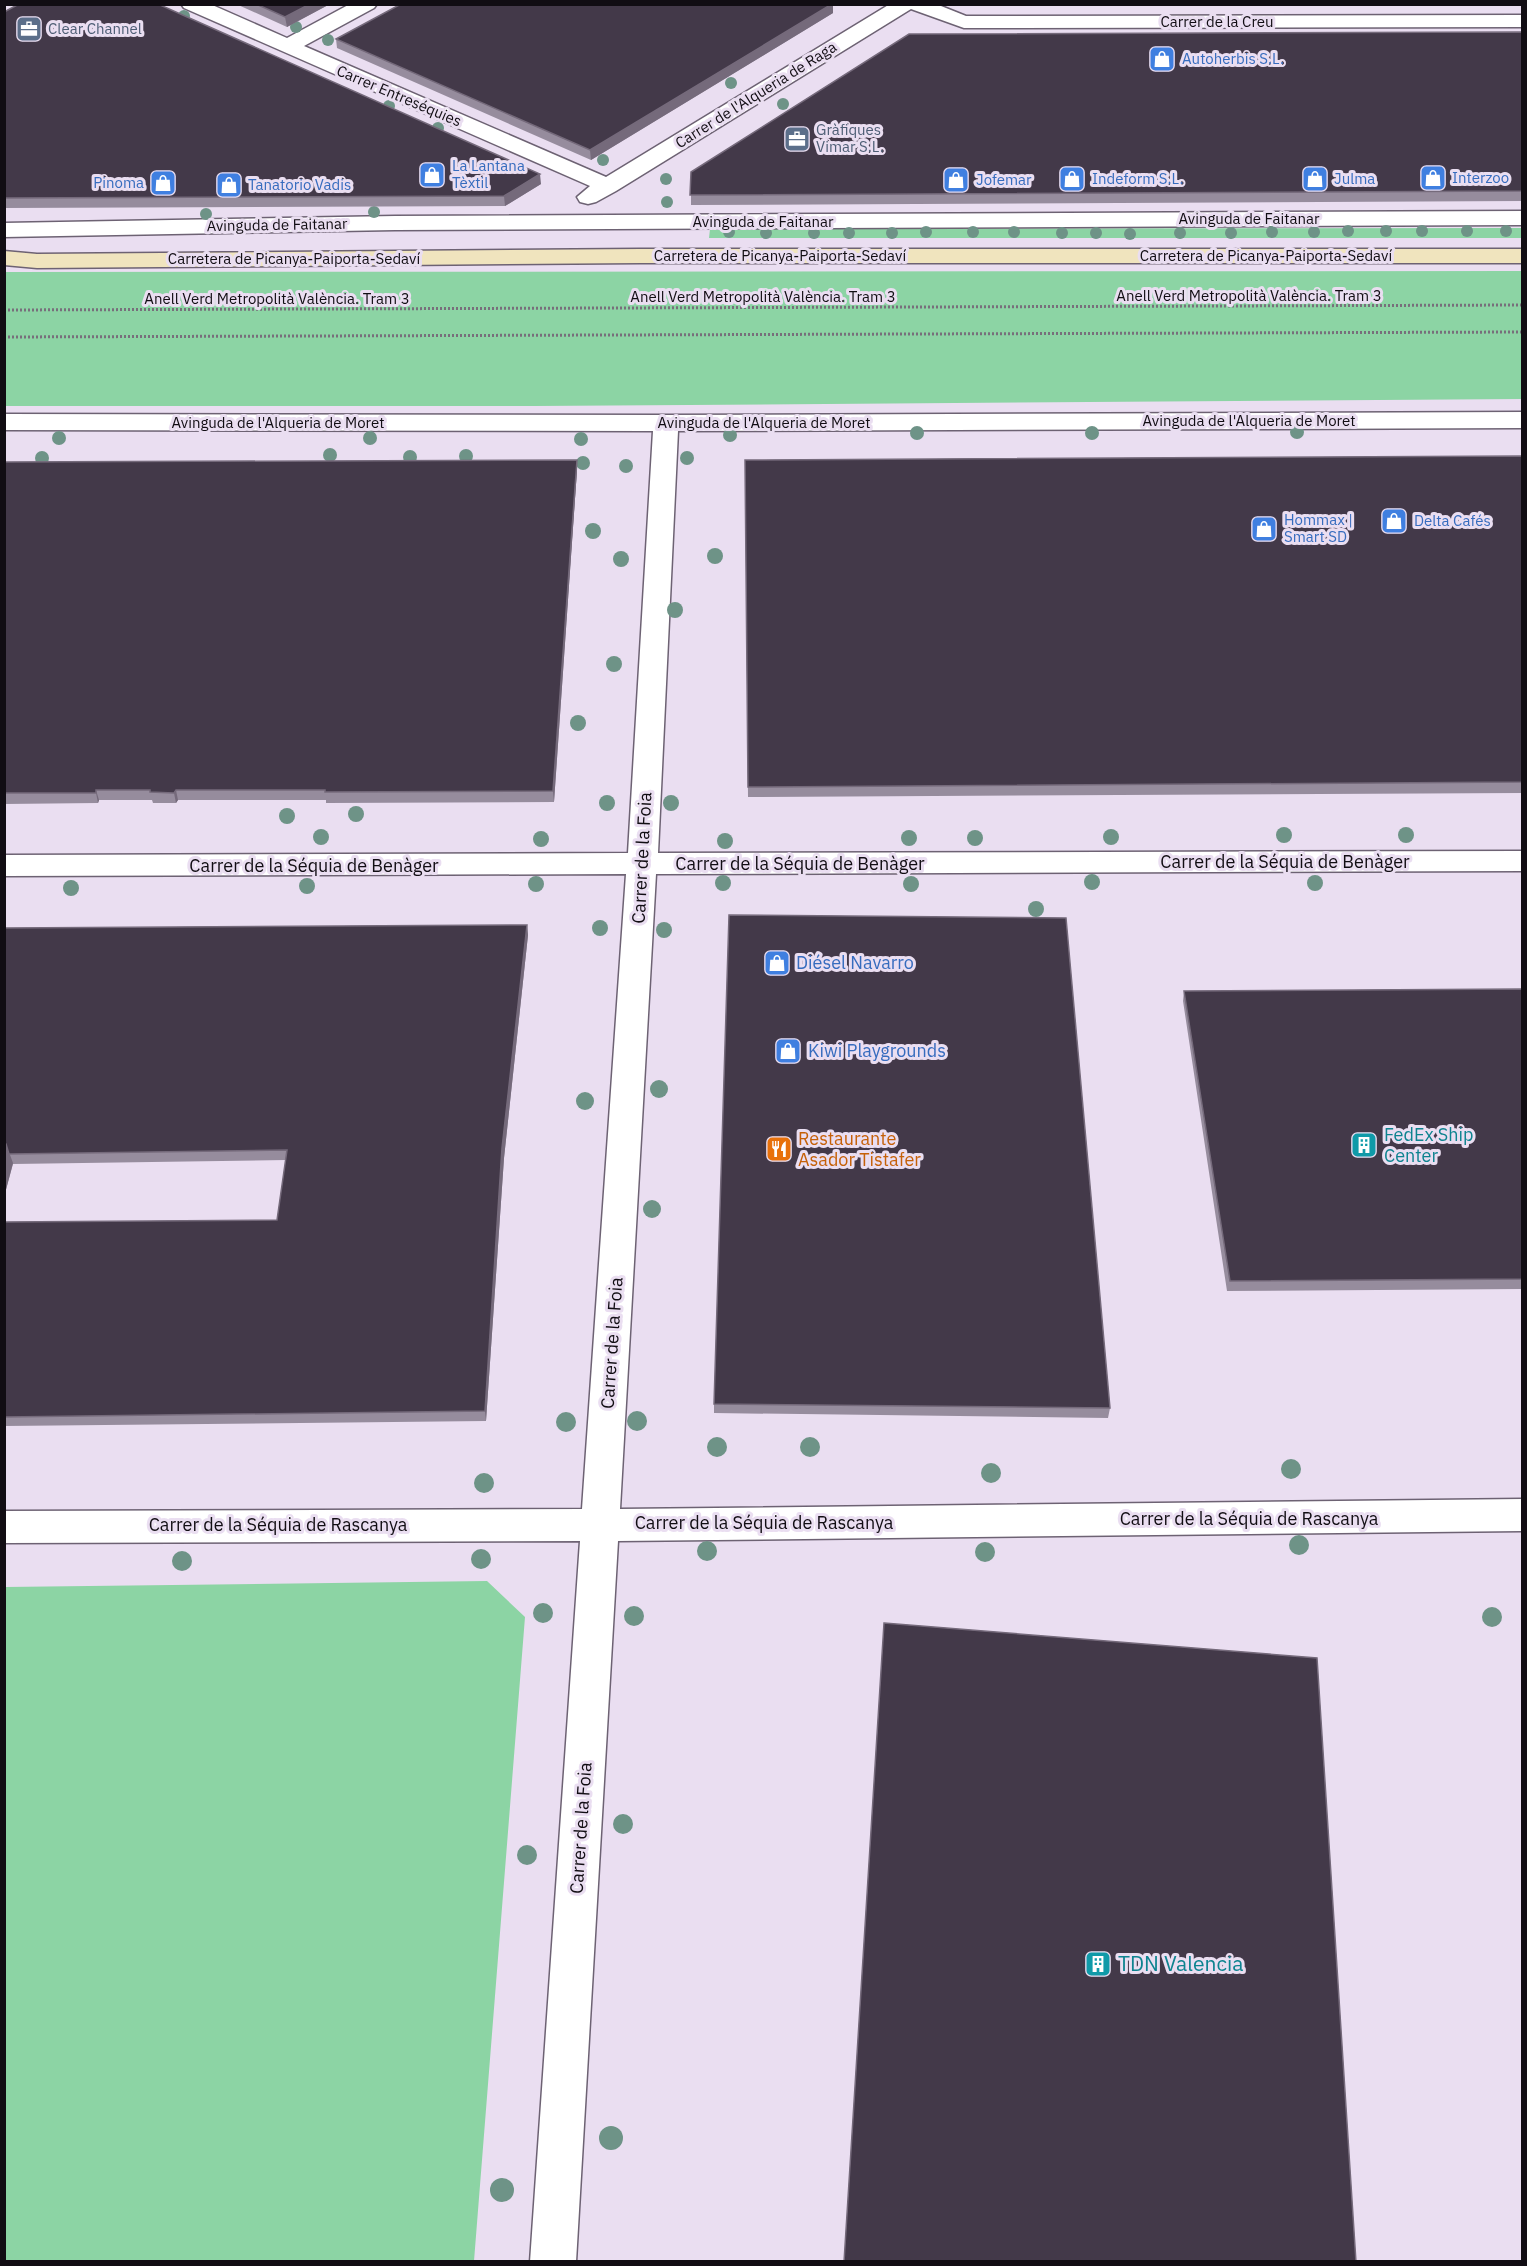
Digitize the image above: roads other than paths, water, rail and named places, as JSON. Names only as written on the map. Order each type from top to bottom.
[{"type":"main road","name":"Carretera de Picanya-Paiporta-Sedaví","points":[[4,258],[37,261],[640,256],[1522,256]]},
{"type":"main road","name":"Carretera de Picanya-Paiporta-Sedaví","points":[[4,265],[37,261]]},
{"type":"street","name":"Carrer Entreséquies","points":[[191,4],[608,186]]},
{"type":"street","points":[[286,47],[367,4]]},
{"type":"street","name":"Carrer de l'Alqueria de Raga","points":[[544,223],[905,4]]},
{"type":"street","name":"Carrer de la Creu","points":[[915,4],[964,22],[1522,21]]},
{"type":"street","points":[[608,186],[608,194],[620,208],[641,222]]},
{"type":"street","name":"Avinguda de Faitanar","points":[[4,230],[641,222],[1522,218]]},
{"type":"street","name":"Avinguda de l'Alqueria de Moret","points":[[4,422],[666,423],[1522,420]]},
{"type":"street","name":"Carrer de la Foia","points":[[553,2262],[642,865],[666,423]]},
{"type":"street","name":"Carrer de la Séquia de Benàger","points":[[4,866],[1522,861]]},
{"type":"street","name":"Carrer de la Séquia de Rascanya","points":[[4,1527],[1522,1519]]},
{"type":"place","name":"Clear Channel","points":[[29,29]]},
{"type":"place","name":"Autoherbis S.L.","points":[[1162,59]]},
{"type":"place","name":"Gràfiques Vimar S.L.","points":[[797,139]]},
{"type":"place","name":"La Lantana Tèxtil","points":[[432,175]]},
{"type":"place","name":"Interzoo","points":[[1433,178]]},
{"type":"place","name":"Indeform S.L.","points":[[1072,179]]},
{"type":"place","name":"Julma","points":[[1315,179]]},
{"type":"place","name":"Jofemar","points":[[956,180]]},
{"type":"place","name":"Pinoma","points":[[163,183]]},
{"type":"place","name":"Tanatorio Vadis","points":[[229,185]]},
{"type":"place","name":"Delta Cafés","points":[[1394,521]]},
{"type":"place","name":"Hommax | Smart SD","points":[[1264,529]]},
{"type":"place","name":"Diésel Navarro","points":[[777,963]]},
{"type":"place","name":"Kiwi Playgrounds","points":[[788,1051]]},
{"type":"place","name":"FedEx Ship Center","points":[[1364,1145]]},
{"type":"place","name":"Restaurante Asador Tistafer","points":[[779,1149]]},
{"type":"place","name":"TDN Valencia","points":[[1098,1964]]}]
